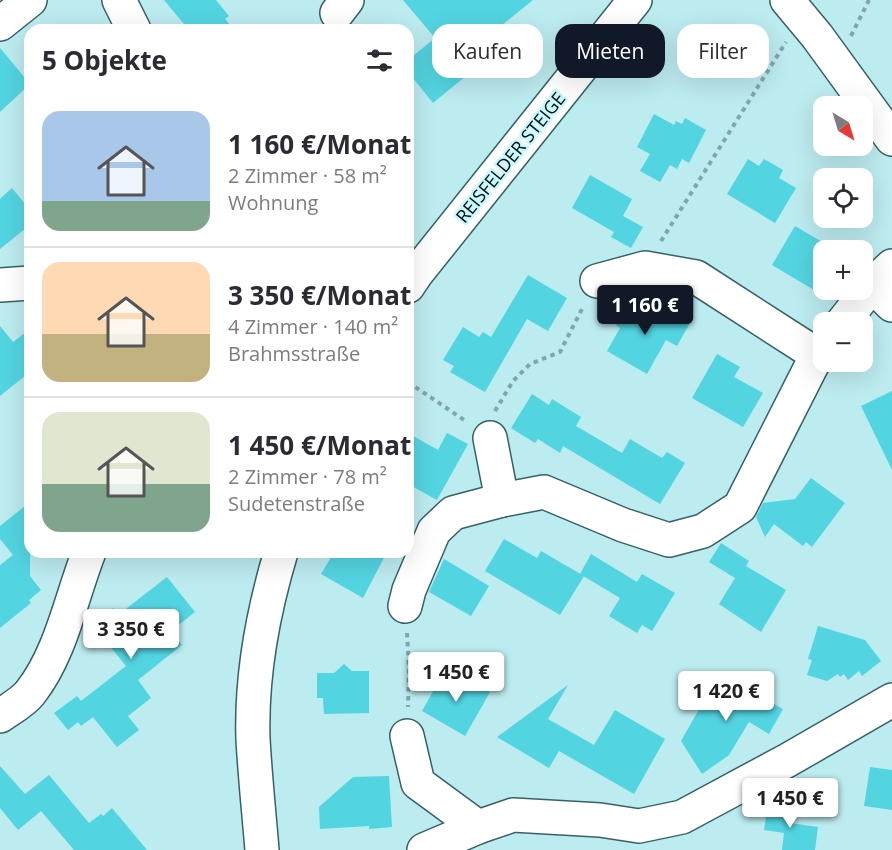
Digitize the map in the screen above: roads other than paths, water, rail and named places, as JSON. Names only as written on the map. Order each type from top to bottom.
[{"type":"street","points":[[0,24],[30,0]]},
{"type":"street","points":[[119,0],[131,24]]},
{"type":"street","name":"REISFELDER STEIGE","points":[[414,277],[637,2]]},
{"type":"street","points":[[794,9],[886,118]]},
{"type":"street","points":[[597,281],[645,268],[696,277],[813,347]]},
{"type":"street","points":[[0,285],[24,284]]},
{"type":"street","points":[[855,312],[886,285]]},
{"type":"street","points":[[405,606],[409,590],[434,531],[453,513],[502,500],[544,492],[623,525],[669,540],[703,531],[740,507],[813,365]]},
{"type":"street","points":[[490,438],[502,500]]},
{"type":"street","points":[[0,716],[29,694],[48,663],[87,558]]},
{"type":"street","points":[[262,850],[253,738],[256,668],[269,591],[279,558]]},
{"type":"street","points":[[424,850],[477,827],[513,815],[600,820],[639,826],[682,817],[892,700]]},
{"type":"street","points":[[407,736],[418,783],[477,827]]}]
